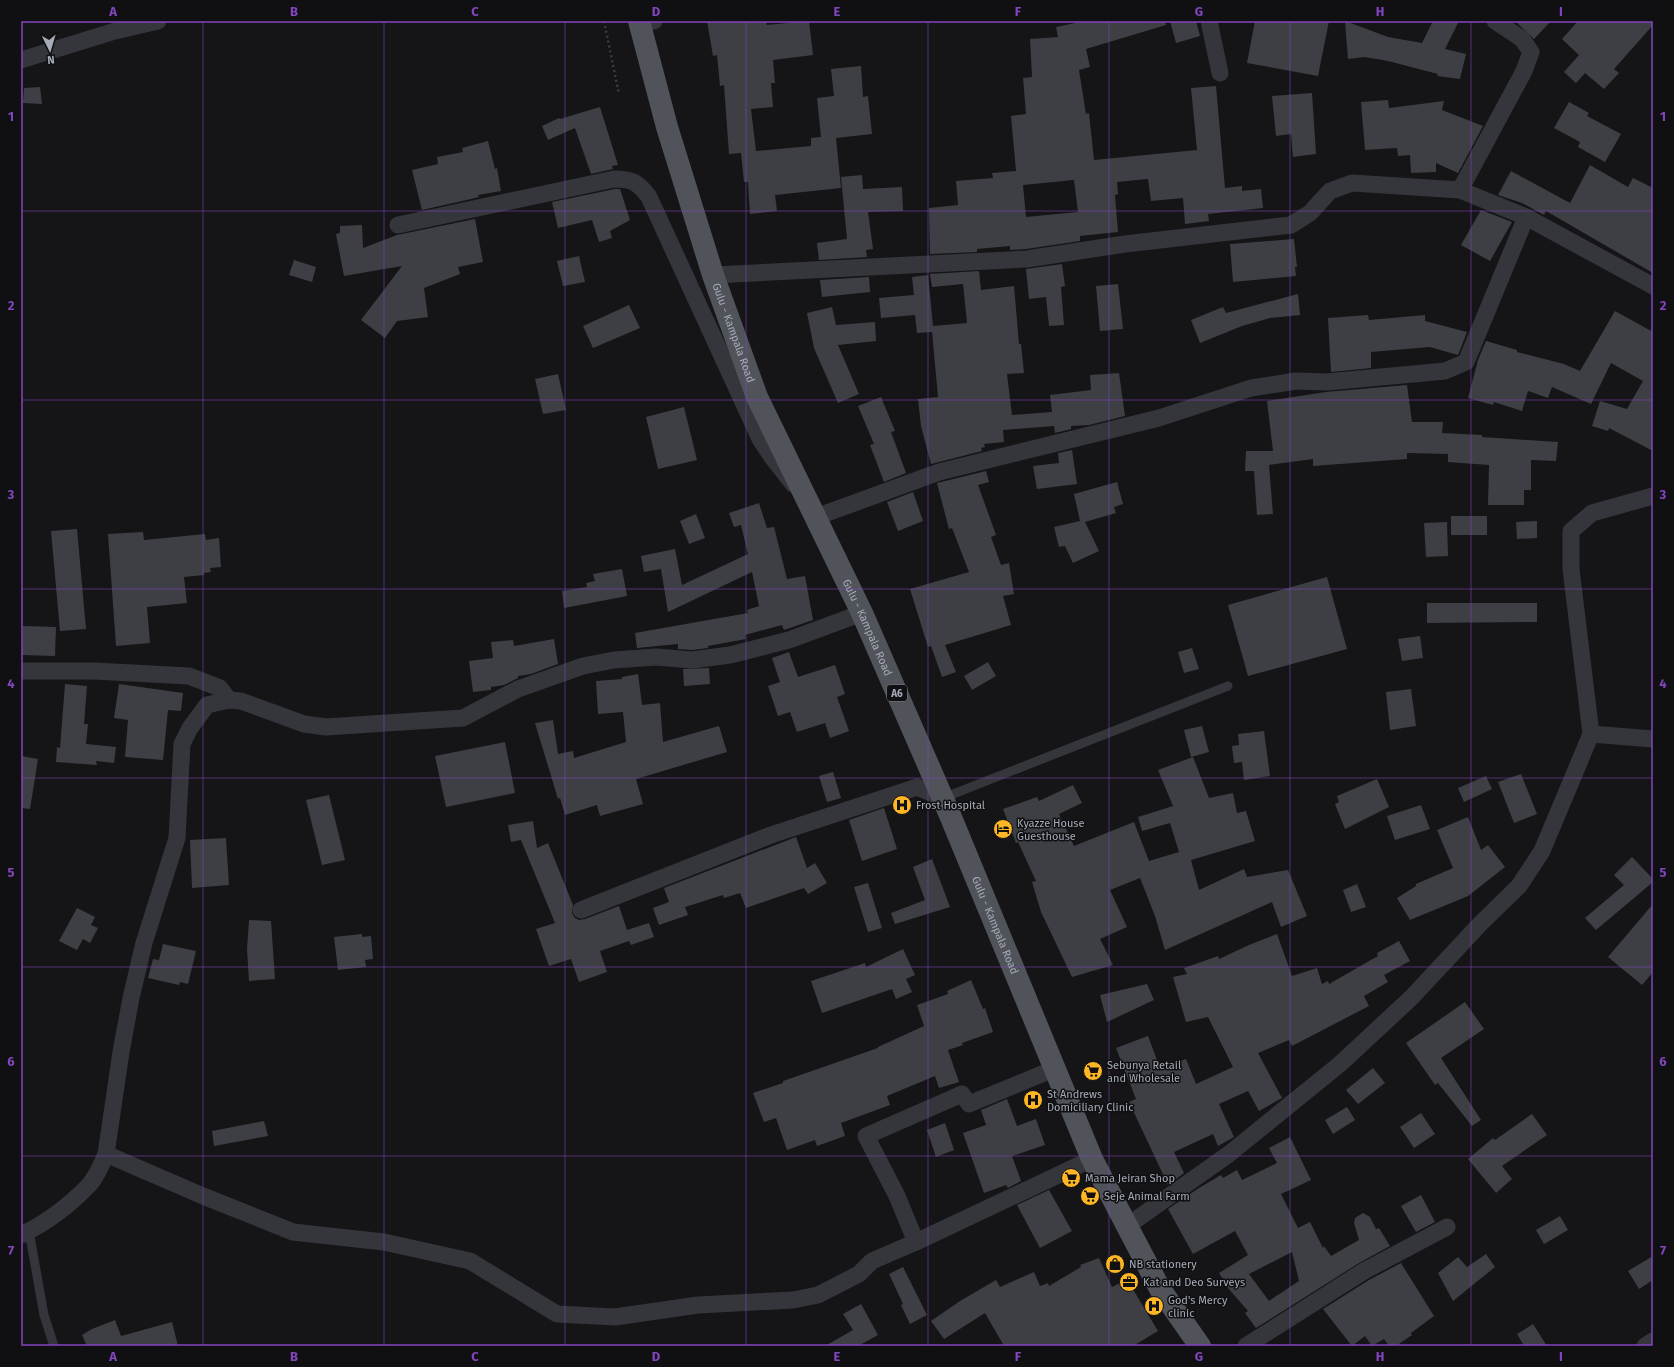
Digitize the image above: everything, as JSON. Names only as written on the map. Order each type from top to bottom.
[{"type":"main road","name":"Gulu - Kampala Road","points":[[644,22],[667,127],[713,275],[757,397],[862,614],[943,798],[1092,1159],[1160,1289],[1200,1346]]},
{"type":"street","points":[[21,60],[115,31],[158,21]]},
{"type":"street","points":[[1208,21],[1220,73]]},
{"type":"street","points":[[1460,190],[1524,71],[1530,52],[1522,39],[1495,21]]},
{"type":"street","points":[[398,225],[614,179],[628,179],[641,185],[652,204],[760,439],[787,478],[805,496]]},
{"type":"street","points":[[713,275],[1027,259],[1132,243],[1291,225],[1310,213],[1330,192],[1352,184],[1460,190],[1526,217],[1653,286]]},
{"type":"street","points":[[816,517],[939,472],[1159,418],[1252,388],[1296,381],[1327,382],[1445,371],[1459,366],[1466,362],[1526,217]]},
{"type":"street","points":[[1127,1226],[1229,1154],[1340,1064],[1411,998],[1480,924],[1519,886],[1542,851],[1592,734],[1571,569],[1571,531],[1592,514],[1653,496]]},
{"type":"street","points":[[25,1233],[62,1208],[91,1183],[106,1154],[120,1052],[131,998],[144,943],[177,838],[182,744],[190,728],[207,705],[229,700],[240,701],[304,724],[326,727],[463,718],[518,689],[583,666],[614,660],[656,657],[692,660],[730,655],[789,640],[862,614]]},
{"type":"street","points":[[21,671],[94,670],[189,676],[220,688],[229,700]]},
{"type":"street","points":[[1592,734],[1653,739]]},
{"type":"street","points":[[581,910],[771,835],[918,787],[943,798]]},
{"type":"street","points":[[916,1242],[897,1196],[866,1136],[962,1094],[969,1104],[1054,1070]]},
{"type":"street","points":[[106,1154],[202,1196],[293,1232],[384,1242],[470,1260],[557,1314],[615,1317],[698,1305],[793,1300],[818,1295],[859,1274],[872,1261],[916,1242],[1092,1159]]},
{"type":"street","points":[[1246,1346],[1364,1271],[1447,1227]]},
{"type":"street","points":[[1645,1346],[1653,1341]]},
{"type":"lane","points":[[943,798],[1228,686]]},
{"type":"lane","points":[[25,1233],[44,1315],[54,1346]]},
{"type":"path","points":[[604,21],[619,94]]},
{"type":"building","points":[[707,21],[766,21],[767,25],[809,21],[813,55],[773,60],[775,83],[771,83],[773,107],[751,109],[756,151],[811,146],[811,138],[821,137],[817,98],[834,96],[831,69],[861,66],[863,97],[868,96],[872,134],[836,138],[841,188],[775,195],[777,211],[750,214],[748,182],[744,182],[741,153],[729,154],[724,85],[720,86],[717,55],[713,56]]},
{"type":"building","points":[[1085,21],[1165,21],[1166,25],[1086,49],[1090,67],[1079,70],[1086,114],[1089,113],[1094,160],[1197,150],[1191,88],[1216,86],[1225,188],[1242,186],[1242,191],[1261,189],[1263,208],[1208,214],[1209,221],[1185,224],[1183,198],[1151,201],[1148,179],[1117,182],[1118,194],[1115,195],[1118,232],[1080,236],[1080,241],[1026,249],[1010,250],[1010,246],[977,249],[977,252],[930,254],[929,208],[958,205],[956,181],[993,178],[992,173],[1016,171],[1011,116],[1026,114],[1023,78],[1032,77],[1030,39],[1058,37],[1056,27]],"holes":[[[1074,180],[1078,212],[1026,217],[1023,185]]]},
{"type":"building","points":[[1170,21],[1196,21],[1200,36],[1176,43]]},
{"type":"building","points":[[1255,21],[1329,21],[1318,76],[1247,63]]},
{"type":"building","points":[[1345,21],[1388,37],[1422,43],[1433,21],[1459,21],[1445,49],[1466,54],[1460,79],[1437,76],[1438,74],[1388,61],[1365,57],[1348,59]]},
{"type":"building","points":[[1515,21],[1551,21],[1534,39]]},
{"type":"building","points":[[1578,21],[1653,21],[1653,25],[1614,69],[1619,73],[1604,89],[1585,73],[1576,83],[1564,72],[1579,55],[1562,39]]},
{"type":"building","points":[[40,87],[42,104],[23,103],[24,88]]},
{"type":"building","points":[[1312,93],[1316,154],[1293,157],[1291,134],[1276,136],[1272,96]]},
{"type":"building","points":[[1388,100],[1389,108],[1444,101],[1442,110],[1483,126],[1458,173],[1436,163],[1436,172],[1411,173],[1410,155],[1398,156],[1397,148],[1365,150],[1361,102]]},
{"type":"building","points":[[1569,102],[1589,113],[1587,116],[1621,134],[1605,162],[1578,147],[1580,142],[1554,128]]},
{"type":"building","points":[[600,107],[618,165],[612,166],[613,169],[591,174],[575,128],[548,140],[542,126],[559,118],[560,119]]},
{"type":"building","points":[[488,141],[495,169],[497,168],[501,191],[478,195],[479,197],[422,210],[412,170],[438,164],[437,157],[463,152],[462,148]]},
{"type":"building","points":[[1590,165],[1628,187],[1633,178],[1653,188],[1653,273],[1546,211],[1544,215],[1522,203],[1498,195],[1511,171],[1570,203]]},
{"type":"building","points":[[862,175],[863,189],[902,187],[903,211],[868,212],[873,249],[866,250],[867,257],[819,260],[817,243],[847,239],[841,177]]},
{"type":"building","points":[[620,189],[630,220],[610,231],[612,238],[599,242],[592,220],[558,228],[552,202]]},
{"type":"building","points":[[1481,210],[1512,222],[1490,261],[1461,245]]},
{"type":"building","points":[[475,219],[483,262],[458,267],[460,274],[424,288],[428,317],[397,321],[385,338],[361,320],[402,266],[344,276],[336,234],[340,233],[340,226],[362,225],[363,248],[397,235]]},
{"type":"building","points":[[1294,239],[1297,267],[1295,267],[1296,276],[1233,282],[1230,244]]},
{"type":"building","points":[[579,256],[585,282],[563,286],[557,261]]},
{"type":"building","points":[[294,260],[316,267],[312,282],[289,275]]},
{"type":"building","points":[[1062,264],[1065,286],[1061,287],[1064,325],[1049,326],[1046,297],[1029,299],[1026,269]]},
{"type":"building","points":[[979,271],[981,290],[1014,286],[1019,344],[1021,344],[1024,373],[1007,374],[1012,415],[1052,412],[1050,395],[1091,390],[1090,375],[1119,373],[1125,416],[1089,425],[1071,426],[1071,429],[1055,433],[1054,426],[1003,430],[1004,442],[984,444],[985,447],[981,448],[982,451],[931,464],[921,426],[918,399],[938,397],[932,332],[917,333],[915,315],[881,318],[879,298],[914,295],[912,277],[928,275],[933,326],[967,323],[963,284],[932,287],[930,274]]},
{"type":"building","points":[[869,277],[870,292],[822,297],[820,280]]},
{"type":"building","points":[[1118,284],[1123,329],[1100,331],[1096,286]]},
{"type":"building","points":[[1298,294],[1300,315],[1270,318],[1242,326],[1200,343],[1191,320],[1223,307],[1226,313]]},
{"type":"building","points":[[629,305],[640,328],[593,348],[583,326]]},
{"type":"building","points":[[832,307],[836,325],[875,322],[876,341],[838,345],[859,394],[838,403],[814,348],[807,313]]},
{"type":"building","points":[[1615,311],[1653,332],[1653,451],[1609,428],[1608,431],[1592,426],[1600,401],[1627,409],[1643,381],[1611,363],[1591,404],[1552,387],[1548,398],[1528,391],[1522,411],[1494,402],[1493,405],[1468,398],[1478,360],[1486,341],[1517,350],[1517,352],[1564,364],[1580,371]]},
{"type":"building","points":[[1368,315],[1369,320],[1425,315],[1425,321],[1467,332],[1458,355],[1430,347],[1371,352],[1371,368],[1331,372],[1328,318]]},
{"type":"building","points":[[558,374],[566,410],[543,414],[535,379]]},
{"type":"building","points":[[1407,385],[1412,422],[1443,422],[1442,433],[1558,442],[1556,461],[1531,460],[1531,490],[1524,490],[1524,505],[1488,505],[1489,465],[1448,462],[1448,454],[1407,453],[1407,459],[1313,466],[1313,459],[1269,465],[1273,514],[1257,515],[1254,471],[1245,471],[1246,451],[1273,451],[1267,401],[1326,392]]},
{"type":"building","points":[[881,397],[895,431],[891,432],[906,473],[884,482],[870,445],[874,444],[858,406]]},
{"type":"building","points":[[684,407],[697,460],[658,469],[646,417]]},
{"type":"building","points":[[1072,450],[1077,484],[1037,489],[1033,466],[1059,463],[1058,453]]},
{"type":"building","points":[[986,471],[989,482],[978,485],[996,535],[991,537],[1001,565],[1009,563],[1014,594],[1003,596],[1011,625],[945,645],[956,672],[942,677],[931,646],[928,647],[910,589],[969,572],[952,528],[949,529],[937,483]]},
{"type":"building","points":[[1117,482],[1123,504],[1114,507],[1116,513],[1085,522],[1099,551],[1073,563],[1065,546],[1059,547],[1054,527],[1080,521],[1074,494]]},
{"type":"building","points":[[913,492],[923,521],[898,531],[887,502]]},
{"type":"building","points":[[759,503],[767,528],[774,527],[787,579],[805,576],[813,620],[784,630],[782,625],[745,635],[746,639],[708,646],[708,648],[692,650],[678,649],[678,644],[637,648],[635,633],[748,613],[747,610],[759,606],[752,572],[668,612],[661,569],[644,572],[641,556],[675,549],[682,585],[748,554],[741,525],[734,527],[729,513]]},
{"type":"building","points":[[696,514],[705,538],[689,544],[680,521]]},
{"type":"building","points":[[1451,516],[1487,516],[1487,535],[1451,535]]},
{"type":"building","points":[[1537,521],[1537,538],[1517,539],[1516,522]]},
{"type":"building","points":[[1447,522],[1448,556],[1426,557],[1424,523]]},
{"type":"building","points":[[77,529],[86,629],[60,631],[51,531]]},
{"type":"building","points":[[143,532],[144,540],[205,534],[206,540],[219,538],[221,567],[210,568],[211,572],[204,573],[204,575],[184,577],[187,603],[147,607],[150,643],[116,646],[108,534]]},
{"type":"building","points":[[622,569],[627,596],[564,608],[562,591],[587,587],[586,583],[595,581],[593,574]]},
{"type":"building","points":[[1327,577],[1347,649],[1248,676],[1228,605]]},
{"type":"building","points":[[1427,603],[1537,603],[1537,622],[1427,623]]},
{"type":"building","points":[[23,626],[56,627],[55,656],[22,655]]},
{"type":"building","points":[[1420,636],[1423,658],[1402,661],[1398,639]]},
{"type":"building","points":[[554,639],[558,664],[531,674],[518,676],[518,678],[504,685],[491,687],[491,690],[473,692],[469,661],[493,658],[491,642],[513,640],[514,646]]},
{"type":"building","points":[[1192,648],[1199,669],[1184,673],[1178,652]]},
{"type":"building","points":[[789,652],[798,677],[835,665],[845,694],[837,697],[849,731],[830,738],[825,723],[797,732],[790,712],[778,716],[768,686],[780,682],[772,658]]},
{"type":"building","points":[[988,662],[996,676],[972,690],[964,676]]},
{"type":"building","points":[[709,668],[710,684],[684,686],[683,669]]},
{"type":"building","points":[[638,674],[642,705],[660,703],[663,742],[719,726],[727,752],[636,779],[643,804],[600,816],[597,805],[565,815],[560,798],[558,799],[535,723],[553,720],[558,754],[573,751],[574,758],[626,742],[623,712],[598,714],[596,681],[622,679],[622,677]]},
{"type":"building","points":[[65,684],[87,686],[84,724],[88,724],[86,744],[116,747],[114,763],[96,761],[97,765],[56,762],[57,747],[60,748]]},
{"type":"building","points":[[119,684],[183,693],[181,711],[168,710],[163,760],[125,757],[128,720],[114,718]]},
{"type":"building","points":[[1411,689],[1416,726],[1390,730],[1386,692]]},
{"type":"building","points":[[1202,726],[1209,752],[1191,757],[1184,730]]},
{"type":"building","points":[[1264,731],[1270,776],[1244,780],[1242,762],[1234,763],[1232,746],[1239,745],[1238,734]]},
{"type":"building","points":[[505,742],[515,793],[446,807],[435,756]]},
{"type":"building","points":[[21,756],[38,759],[30,809],[21,808]]},
{"type":"building","points":[[1193,757],[1209,798],[1233,793],[1237,813],[1246,811],[1255,841],[1191,860],[1199,890],[1244,869],[1247,877],[1288,870],[1307,916],[1281,927],[1272,902],[1165,950],[1155,916],[1140,878],[1110,890],[1127,927],[1100,939],[1113,965],[1072,977],[1041,912],[1032,882],[1036,881],[1018,842],[1016,843],[1003,809],[1037,797],[1039,801],[1073,785],[1082,803],[1059,814],[1074,846],[1134,822],[1149,861],[1179,852],[1170,823],[1142,831],[1138,817],[1173,806],[1158,770]]},
{"type":"building","points":[[833,772],[841,798],[827,802],[819,776]]},
{"type":"building","points":[[1521,774],[1537,814],[1514,823],[1498,782]]},
{"type":"building","points":[[1486,776],[1492,789],[1464,802],[1458,788]]},
{"type":"building","points":[[1377,779],[1389,807],[1345,829],[1335,804],[1339,802],[1337,796]]},
{"type":"building","points":[[329,795],[345,860],[322,865],[306,800]]},
{"type":"building","points":[[1421,805],[1430,829],[1395,840],[1387,816]]},
{"type":"building","points":[[884,808],[897,849],[862,861],[849,820]]},
{"type":"building","points":[[1468,817],[1481,850],[1488,845],[1505,867],[1468,896],[1410,920],[1397,898],[1416,886],[1416,884],[1453,868],[1437,830]]},
{"type":"building","points":[[533,821],[537,848],[548,843],[573,905],[572,913],[575,918],[579,920],[585,919],[619,906],[627,930],[649,923],[654,937],[631,945],[629,941],[600,951],[607,972],[579,982],[571,959],[549,966],[536,929],[555,923],[521,840],[511,842],[508,825]]},
{"type":"building","points":[[796,837],[807,868],[815,863],[827,883],[808,894],[804,888],[746,908],[740,893],[724,898],[723,895],[685,907],[688,915],[659,925],[653,908],[669,902],[664,888]]},
{"type":"building","points":[[226,838],[229,885],[192,888],[190,840]]},
{"type":"building","points":[[1632,857],[1653,879],[1653,882],[1596,930],[1585,918],[1624,885],[1614,875]]},
{"type":"building","points":[[932,859],[950,907],[895,924],[891,913],[925,900],[913,867]]},
{"type":"building","points":[[868,883],[882,928],[868,932],[854,887]]},
{"type":"building","points":[[1357,884],[1366,907],[1351,912],[1343,890]]},
{"type":"building","points":[[1653,904],[1653,972],[1642,985],[1608,957]]},
{"type":"building","points":[[77,908],[95,917],[91,925],[98,928],[90,943],[83,939],[77,950],[59,941]]},
{"type":"building","points":[[249,920],[271,921],[275,979],[249,981],[247,949]]},
{"type":"building","points":[[362,934],[362,937],[371,936],[373,959],[365,960],[366,967],[338,970],[334,937]]},
{"type":"building","points":[[1277,934],[1292,976],[1317,968],[1322,984],[1328,981],[1329,984],[1378,956],[1377,953],[1399,941],[1410,961],[1384,975],[1388,982],[1364,996],[1369,1006],[1292,1046],[1289,1040],[1258,1053],[1282,1098],[1259,1111],[1248,1091],[1219,1104],[1234,1137],[1218,1146],[1213,1134],[1174,1152],[1184,1173],[1168,1185],[1129,1102],[1136,1099],[1116,1048],[1148,1036],[1160,1068],[1186,1059],[1196,1084],[1233,1067],[1208,1017],[1186,1022],[1173,977],[1187,974],[1184,968],[1218,956],[1219,959]]},
{"type":"building","points":[[163,944],[196,951],[188,984],[180,982],[179,985],[148,978],[153,959],[159,960]]},
{"type":"building","points":[[903,949],[915,975],[906,979],[912,992],[896,999],[892,989],[822,1013],[811,981],[865,963],[866,967]]},
{"type":"building","points":[[971,980],[983,1009],[985,1008],[993,1032],[962,1043],[963,1045],[948,1050],[959,1082],[939,1088],[935,1076],[887,1096],[890,1105],[841,1123],[845,1136],[817,1146],[815,1140],[787,1150],[776,1118],[764,1122],[753,1093],[878,1048],[924,1026],[917,1005],[948,994],[947,991]]},
{"type":"building","points":[[1147,984],[1154,1000],[1107,1022],[1100,995]]},
{"type":"building","points":[[1465,1002],[1484,1029],[1441,1058],[1481,1120],[1472,1126],[1438,1083],[1435,1085],[1406,1043]]},
{"type":"building","points":[[1373,1068],[1385,1083],[1358,1104],[1346,1090]]},
{"type":"building","points":[[1007,1099],[1017,1126],[1036,1119],[1045,1145],[1012,1156],[1021,1181],[1008,1188],[1006,1185],[984,1193],[963,1133],[986,1125],[981,1110]]},
{"type":"building","points":[[1347,1107],[1355,1120],[1333,1134],[1325,1120]]},
{"type":"building","points":[[1421,1113],[1435,1134],[1414,1148],[1400,1127]]},
{"type":"building","points":[[1532,1114],[1547,1135],[1502,1166],[1512,1179],[1496,1193],[1468,1159],[1493,1138],[1495,1140]]},
{"type":"building","points":[[264,1121],[268,1136],[214,1146],[212,1131]]},
{"type":"building","points":[[945,1123],[954,1150],[936,1157],[927,1130]]},
{"type":"building","points":[[1290,1137],[1311,1180],[1281,1194],[1298,1228],[1310,1222],[1323,1248],[1324,1246],[1331,1256],[1359,1240],[1354,1223],[1355,1218],[1363,1213],[1370,1217],[1376,1229],[1379,1228],[1390,1246],[1359,1263],[1256,1328],[1245,1313],[1248,1311],[1228,1288],[1219,1273],[1248,1255],[1235,1231],[1193,1254],[1168,1209],[1221,1175],[1223,1178],[1237,1170],[1242,1180],[1277,1163],[1269,1148]],"holes":[[[1292,1252],[1299,1281],[1269,1301],[1249,1274]]]},
{"type":"building","points":[[1049,1190],[1072,1231],[1040,1248],[1017,1205]]},
{"type":"building","points":[[1421,1195],[1435,1222],[1416,1232],[1401,1206]]},
{"type":"building","points":[[1560,1216],[1568,1230],[1544,1244],[1536,1230]]},
{"type":"building","points":[[1486,1254],[1495,1267],[1453,1301],[1438,1273],[1458,1257],[1467,1267]]},
{"type":"building","points":[[1653,1256],[1653,1280],[1639,1289],[1628,1271]]},
{"type":"building","points":[[1099,1258],[1112,1287],[1124,1281],[1128,1288],[1131,1286],[1158,1331],[1133,1346],[1004,1346],[985,1313],[944,1339],[931,1321],[960,1301],[996,1280],[1000,1287],[1034,1272],[1040,1286],[1048,1283],[1049,1286],[1081,1267],[1080,1265]]},
{"type":"building","points":[[1401,1263],[1434,1316],[1411,1333],[1412,1335],[1396,1346],[1389,1346],[1384,1339],[1372,1346],[1365,1336],[1352,1346],[1323,1309],[1369,1280]]},
{"type":"building","points":[[903,1267],[927,1315],[910,1324],[901,1305],[903,1304],[889,1274]]},
{"type":"building","points":[[861,1304],[878,1335],[858,1346],[825,1346],[853,1330],[843,1314]]},
{"type":"building","points":[[115,1320],[121,1336],[172,1322],[178,1346],[87,1346],[82,1335],[92,1329]]},
{"type":"building","points":[[1533,1324],[1547,1346],[1524,1346],[1517,1334]]},
{"type":"place","name":"Frost Hospital","points":[[902,805]]},
{"type":"place","name":"Kyazze House Guesthouse","points":[[1003,829]]},
{"type":"place","name":"Sebunya Retail and Wholesale","points":[[1093,1071]]},
{"type":"place","name":"St Andrews Domiciliary Clinic","points":[[1033,1100]]},
{"type":"place","name":"Mama Jeiran Shop","points":[[1071,1178]]},
{"type":"place","name":"Seje Animal Farm","points":[[1090,1196]]},
{"type":"place","name":"NB stationery","points":[[1115,1264]]},
{"type":"place","name":"Kat and Deo Surveys","points":[[1129,1282]]},
{"type":"place","name":"God's Mercy clinic","points":[[1154,1306]]}]
